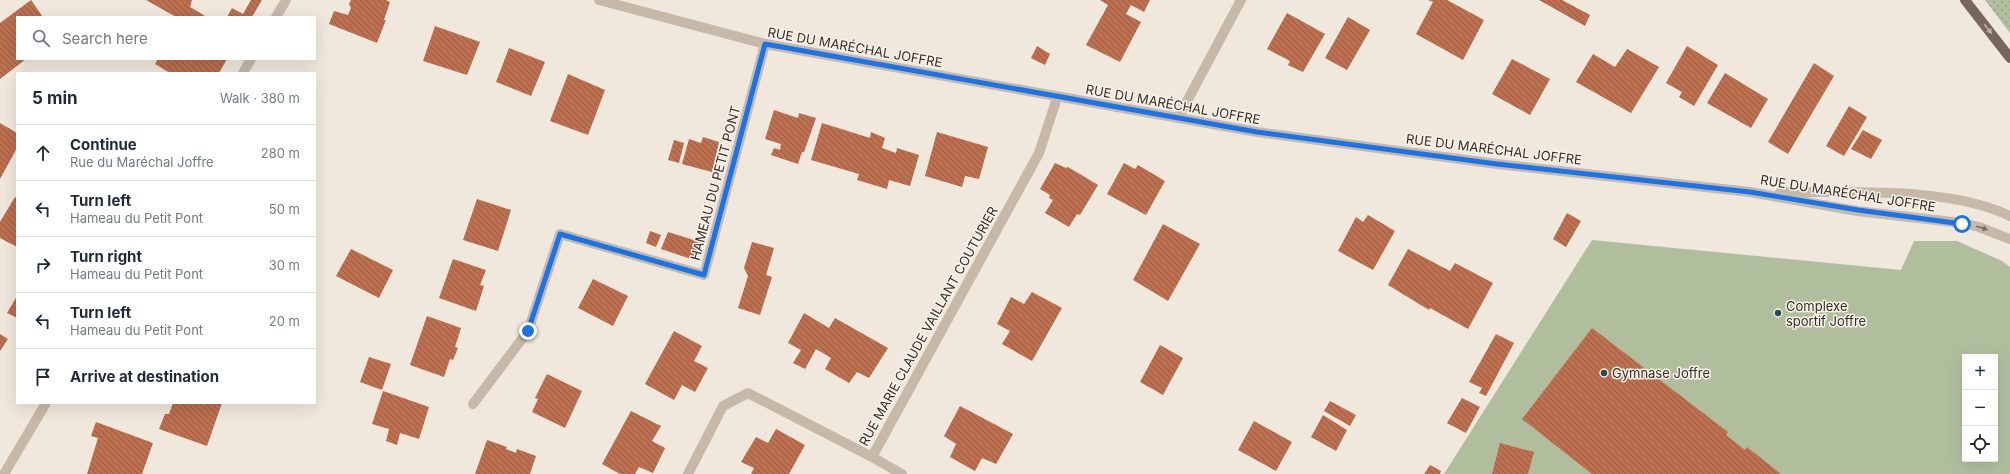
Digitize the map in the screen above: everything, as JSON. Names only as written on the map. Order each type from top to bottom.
[{"type":"main road","points":[[1965,0],[2010,58]]},
{"type":"street","points":[[277,16],[286,0]]},
{"type":"street","name":"RUE DU MARÉCHAL JOFFRE","points":[[600,0],[765,44],[1057,98],[1257,132],[1497,164],[1750,192],[1858,210],[1979,227],[2010,239]]},
{"type":"street","points":[[1178,118],[1241,0]]},
{"type":"street","name":"HAMEAU DU PETIT PONT","points":[[473,404],[528,331],[560,234],[704,275],[765,44]]},
{"type":"street","points":[[243,72],[250,60]]},
{"type":"street","name":"RUE MARIE CLAUDE VAILLANT COUTURIER","points":[[688,474],[723,406],[748,393],[872,457],[1039,153],[1057,98]]},
{"type":"street","name":"RUE DU MARÉCHAL JOFFRE","points":[[1750,192],[1881,193],[1939,197],[1963,200],[1987,206],[2010,216]]},
{"type":"street","points":[[4,474],[45,404]]},
{"type":"street","points":[[872,457],[902,474]]},
{"type":"green space","points":[[1985,0],[2010,0],[2010,33]]},
{"type":"green space","name":"Complexe sportif Joffre","points":[[1592,240],[1901,270],[1914,241],[1957,241],[2002,261],[2010,267],[2010,474],[1444,474]]},
{"type":"building","points":[[31,0],[42,16],[16,16],[16,60],[25,60],[0,79],[0,23]]},
{"type":"building","points":[[146,0],[192,0],[190,7],[205,16],[174,16]]},
{"type":"building","points":[[251,0],[262,0],[253,16],[228,16],[232,8],[243,14]]},
{"type":"building","points":[[351,0],[386,0],[390,2],[384,20],[386,20],[377,43],[329,24],[334,11],[348,15],[351,8],[349,4]]},
{"type":"building","points":[[1100,0],[1150,0],[1144,12],[1131,5],[1126,14],[1141,22],[1120,62],[1086,45],[1108,5]]},
{"type":"building","points":[[1428,0],[1447,0],[1484,20],[1463,60],[1416,34],[1433,2]]},
{"type":"building","points":[[1539,0],[1562,0],[1590,15],[1585,26]]},
{"type":"building","points":[[1287,13],[1325,34],[1303,72],[1288,65],[1290,61],[1267,49]]},
{"type":"building","points":[[1348,17],[1370,30],[1347,70],[1325,58]]},
{"type":"building","points":[[435,26],[480,42],[467,75],[423,61]]},
{"type":"building","points":[[1037,46],[1050,54],[1045,65],[1031,58]]},
{"type":"building","points":[[1687,46],[1718,65],[1694,106],[1679,97],[1682,92],[1666,83]]},
{"type":"building","points":[[509,48],[545,62],[531,96],[496,82]]},
{"type":"building","points":[[1627,49],[1659,67],[1631,113],[1576,82],[1593,54],[1615,67]]},
{"type":"building","points":[[1512,59],[1550,79],[1530,115],[1492,94]]},
{"type":"building","points":[[157,60],[226,60],[220,72],[168,72],[155,64]]},
{"type":"building","points":[[1814,63],[1834,76],[1788,154],[1768,142]]},
{"type":"building","points":[[1725,73],[1768,99],[1751,128],[1707,103]]},
{"type":"building","points":[[568,74],[605,90],[588,135],[550,121]]},
{"type":"building","points":[[1849,106],[1867,117],[1844,156],[1826,146]]},
{"type":"building","points":[[774,110],[798,118],[799,113],[816,118],[804,152],[802,152],[798,164],[771,155],[774,148],[780,150],[781,144],[765,139]]},
{"type":"building","points":[[0,123],[16,132],[16,150],[0,179]]},
{"type":"building","points":[[822,123],[870,138],[871,132],[885,138],[882,148],[896,153],[897,148],[919,155],[910,186],[889,180],[887,189],[857,180],[859,174],[811,160]]},
{"type":"building","points":[[1863,130],[1882,140],[1871,159],[1851,149]]},
{"type":"building","points":[[937,132],[988,147],[979,179],[965,176],[962,187],[925,176]]},
{"type":"building","points":[[703,137],[719,142],[712,172],[682,164],[689,139],[701,143]]},
{"type":"building","points":[[674,140],[684,143],[679,163],[668,160]]},
{"type":"building","points":[[1055,163],[1066,168],[1068,167],[1098,185],[1080,215],[1077,214],[1069,227],[1045,213],[1053,200],[1049,198],[1050,195],[1040,189]]},
{"type":"building","points":[[1124,163],[1135,169],[1138,165],[1165,181],[1146,215],[1107,194]]},
{"type":"building","points":[[16,198],[16,246],[0,238],[0,222]]},
{"type":"building","points":[[477,199],[511,210],[498,251],[463,240]]},
{"type":"building","points":[[1567,213],[1581,221],[1566,247],[1553,239]]},
{"type":"building","points":[[1368,215],[1395,231],[1373,270],[1338,251],[1356,217],[1363,222]]},
{"type":"building","points":[[1163,224],[1200,244],[1168,301],[1133,280]]},
{"type":"building","points":[[650,231],[661,235],[656,247],[646,243]]},
{"type":"building","points":[[668,232],[700,242],[694,260],[661,249]]},
{"type":"building","points":[[752,242],[774,248],[766,275],[772,277],[760,315],[738,308],[748,276],[744,268]]},
{"type":"building","points":[[351,249],[393,270],[379,298],[336,276]]},
{"type":"building","points":[[1408,249],[1450,271],[1455,263],[1493,283],[1468,329],[1430,308],[1429,310],[1388,285]]},
{"type":"building","points":[[453,259],[486,270],[480,285],[484,286],[476,311],[439,298]]},
{"type":"building","points":[[593,279],[628,296],[613,326],[578,308]]},
{"type":"building","points":[[1032,292],[1062,308],[1032,361],[1002,344],[1010,331],[997,324],[1011,297],[1024,304]]},
{"type":"building","points":[[16,298],[16,318],[7,313]]},
{"type":"building","points":[[804,313],[829,328],[835,318],[888,348],[869,378],[857,372],[849,383],[825,369],[831,358],[816,349],[805,369],[793,363],[801,350],[788,343]]},
{"type":"building","points":[[427,316],[461,328],[455,347],[458,348],[453,360],[450,359],[444,377],[410,365]]},
{"type":"building","name":"Gymnase Joffre","points":[[1592,328],[1728,432],[1726,435],[1745,450],[1747,447],[1781,474],[1592,474],[1522,419]]},
{"type":"building","points":[[674,331],[702,346],[694,361],[708,368],[695,392],[682,385],[674,400],[645,384]]},
{"type":"building","points":[[0,334],[8,339],[0,351]]},
{"type":"building","points":[[1496,334],[1514,343],[1486,396],[1479,393],[1482,388],[1469,382]]},
{"type":"building","points":[[1160,345],[1183,358],[1163,395],[1140,382]]},
{"type":"building","points":[[369,357],[391,364],[382,390],[360,382]]},
{"type":"building","points":[[547,374],[582,391],[565,428],[532,412],[538,399],[535,398]]},
{"type":"building","points":[[383,391],[429,407],[419,439],[400,433],[397,445],[386,441],[389,429],[372,424]]},
{"type":"building","points":[[1462,398],[1480,407],[1466,433],[1447,423]]},
{"type":"building","points":[[1330,401],[1356,415],[1350,426],[1324,411]]},
{"type":"building","points":[[173,404],[222,404],[207,446],[159,429],[165,414],[169,414]]},
{"type":"building","points":[[960,406],[1013,434],[996,464],[982,458],[975,471],[950,457],[956,444],[944,436]]},
{"type":"building","points":[[631,411],[661,426],[652,441],[665,448],[653,473],[639,467],[635,474],[620,474],[602,464]]},
{"type":"building","points":[[1323,415],[1347,430],[1336,451],[1311,437]]},
{"type":"building","points":[[1254,421],[1292,442],[1276,471],[1238,450]]},
{"type":"building","points":[[96,422],[153,443],[142,474],[87,474],[98,438],[91,436]]},
{"type":"building","points":[[776,429],[805,445],[789,474],[751,474],[754,468],[741,462],[756,437],[768,443]]},
{"type":"building","points":[[487,440],[507,447],[506,449],[516,453],[517,449],[536,456],[530,474],[475,474]]},
{"type":"building","points":[[1500,443],[1534,452],[1528,474],[1492,474]]},
{"type":"building","points":[[1430,465],[1441,471],[1440,474],[1424,474]]},
{"type":"place","name":"Complexe sportif Joffre","points":[[1778,313]]},
{"type":"place","name":"Gymnase Joffre","points":[[1604,373]]},
{"type":"route","points":[[528,331],[560,234],[704,275],[765,44],[1057,98],[1257,132],[1497,164],[1750,192],[1858,210],[1962,224]]}]
